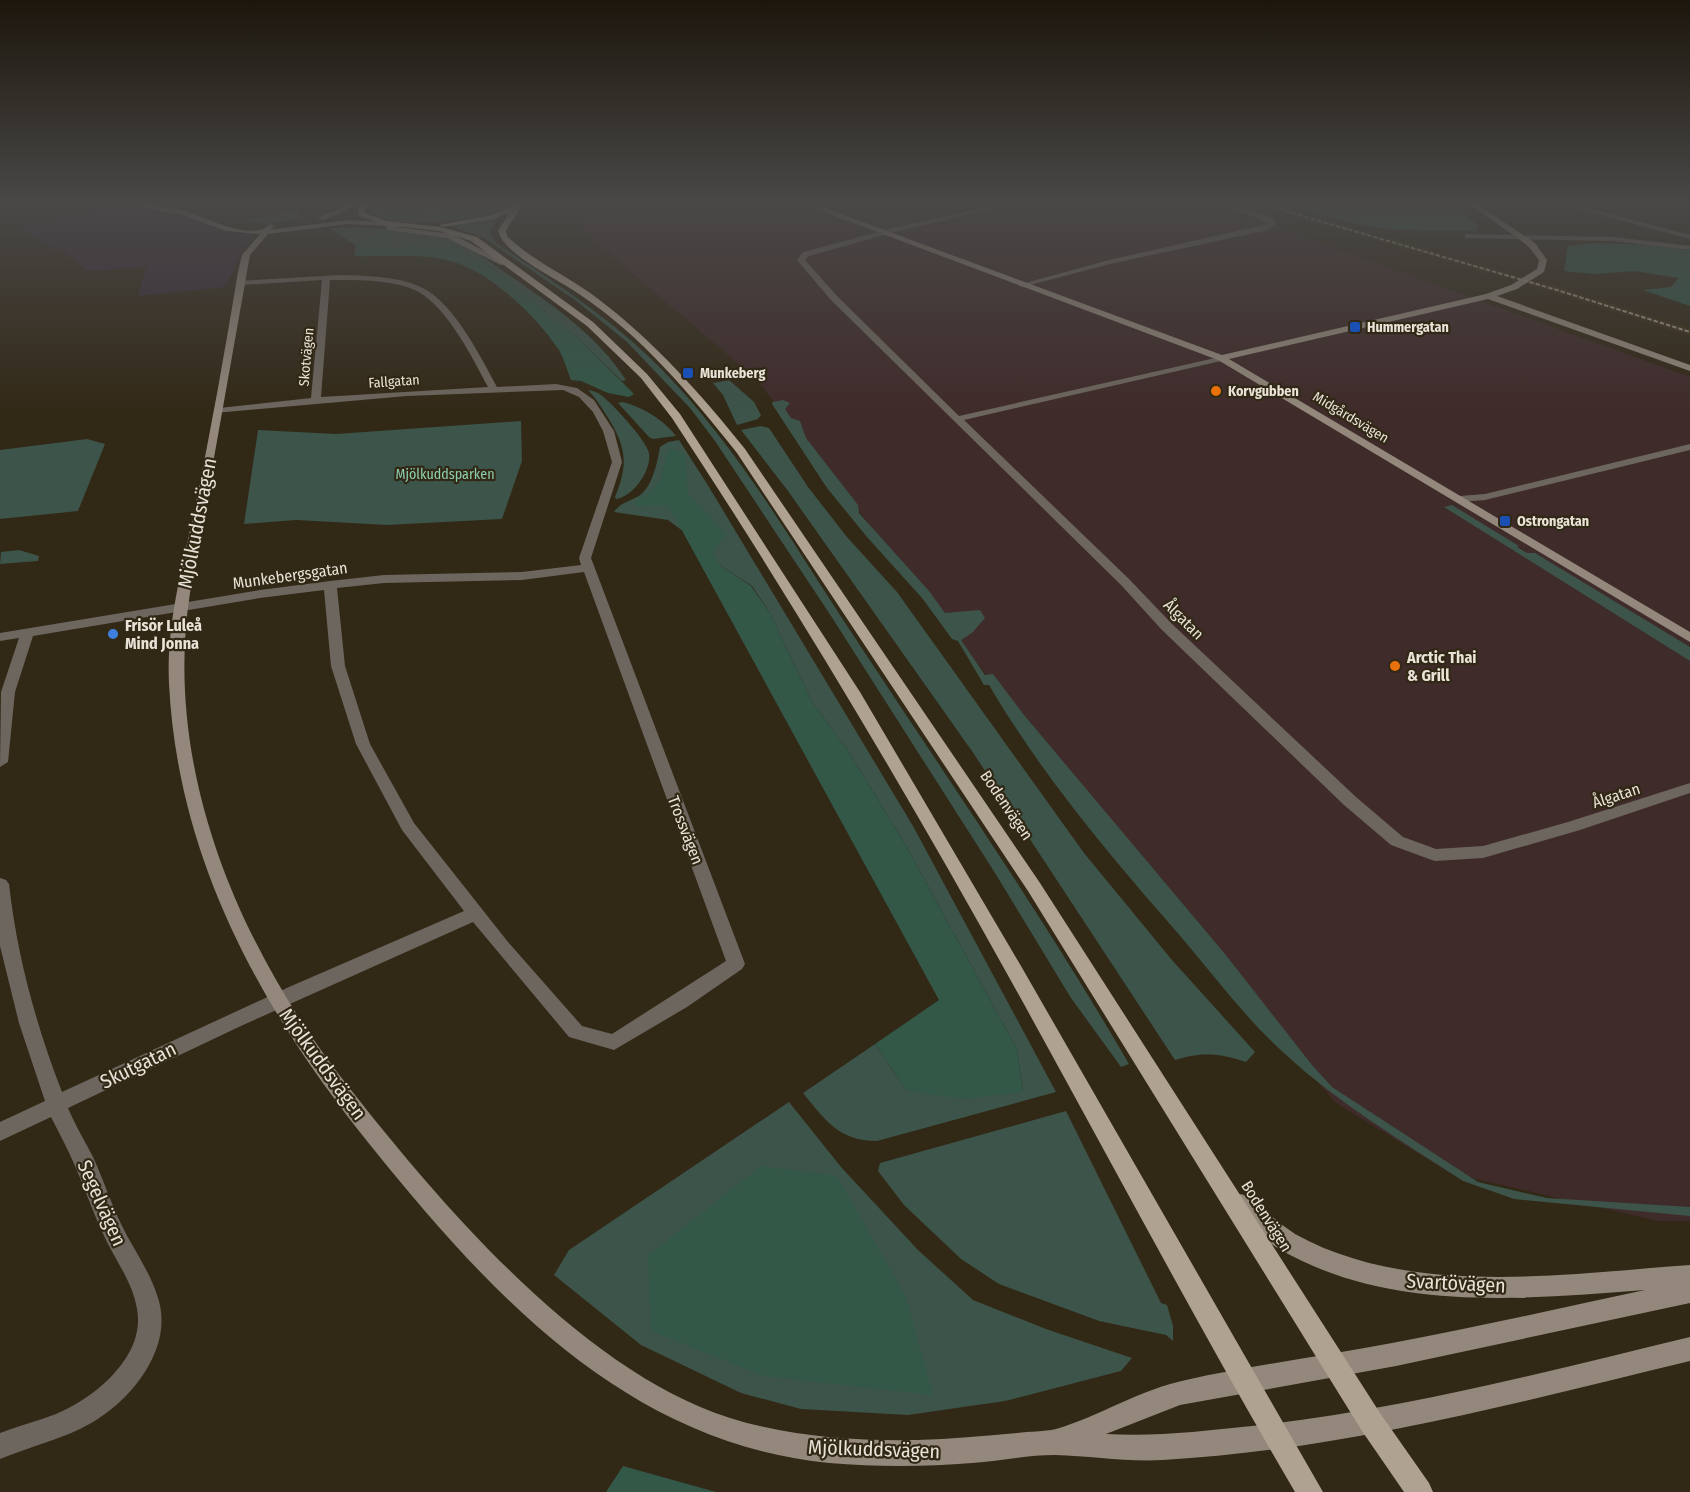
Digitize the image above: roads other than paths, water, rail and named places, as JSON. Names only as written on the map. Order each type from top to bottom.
[{"type":"main road","points":[[520,274],[590,324],[644,376],[676,416],[739,511],[853,692],[1310,1492]]},
{"type":"main road","name":"Bodenvägen","points":[[553,274],[592,298],[640,338],[688,385],[741,451],[1028,877],[1216,1179],[1371,1422],[1420,1492]]},
{"type":"street","name":"Mjölkuddsvägen","points":[[242,274],[219,411],[181,608],[176,671],[178,712],[187,771],[224,886],[258,966],[278,1002],[332,1083],[392,1158],[468,1244],[518,1293],[583,1349],[641,1390],[700,1419],[763,1439],[798,1446],[898,1453],[1052,1443],[1112,1448],[1198,1444],[1276,1434]]},
{"type":"street","name":"Ålgatan","points":[[813,274],[833,297],[1125,582],[1167,627],[1350,801],[1397,842],[1435,855],[1483,852],[1574,826],[1690,788]]},
{"type":"street","name":"Midgårdsvägen","points":[[992,274],[1221,358],[1690,638]]},
{"type":"street","points":[[1022,285],[1065,274]]},
{"type":"street","points":[[957,419],[1489,296],[1514,287],[1535,274]]},
{"type":"street","name":"Skotvägen","points":[[316,400],[326,280]]},
{"type":"street","points":[[240,283],[389,280],[412,285],[432,297],[477,360],[494,389]]},
{"type":"street","points":[[1489,296],[1690,368]]},
{"type":"street","name":"Fallgatan","points":[[219,411],[316,400],[494,389],[571,388]]},
{"type":"street","name":"Trossvägen","points":[[330,585],[338,666],[363,744],[408,826],[476,913],[576,1032],[614,1042],[680,1002],[736,964],[587,568],[585,558],[617,462],[615,448],[604,422],[584,395],[571,388]]},
{"type":"street","points":[[1460,499],[1485,497],[1690,447]]},
{"type":"street","name":"Munkebergsgatan","points":[[0,637],[260,594],[330,585],[384,579],[522,576],[587,568]]},
{"type":"street","points":[[0,762],[8,692],[27,633]]},
{"type":"street","name":"Segelvägen","points":[[0,884],[3,920],[24,1004],[56,1105],[83,1159],[105,1216],[146,1297],[151,1321],[140,1356],[103,1401],[71,1420],[0,1446]]},
{"type":"street","points":[[278,1002],[362,962],[476,913]]},
{"type":"street","name":"Skutgatan","points":[[0,1132],[154,1057],[278,1002]]},
{"type":"street","name":"Svartövägen","points":[[1216,1179],[1252,1215],[1284,1239],[1334,1265],[1402,1281],[1431,1286],[1481,1288],[1690,1276]]},
{"type":"street","points":[[1245,1381],[1335,1365],[1690,1292]]},
{"type":"street","points":[[1276,1434],[1371,1422],[1472,1401],[1690,1348]]},
{"type":"street","name":"Mjölkuddsvägen","points":[[1052,1443],[1179,1394],[1245,1381]]},
{"type":"railway","points":[[1501,274],[1690,332]]},
{"type":"place","name":"Hummergatan","points":[[1355,327]]},
{"type":"place","name":"Munkeberg","points":[[688,373]]},
{"type":"place","name":"Korvgubben","points":[[1216,391]]},
{"type":"place","name":"Ostrongatan","points":[[1505,521]]},
{"type":"place","name":"Frisör Luleå Mind Jonna","points":[[113,634]]},
{"type":"place","name":"Arctic Thai & Grill","points":[[1395,666]]},
{"type":"park label","name":"Mjölkuddsparken","points":[[445,474]]}]
